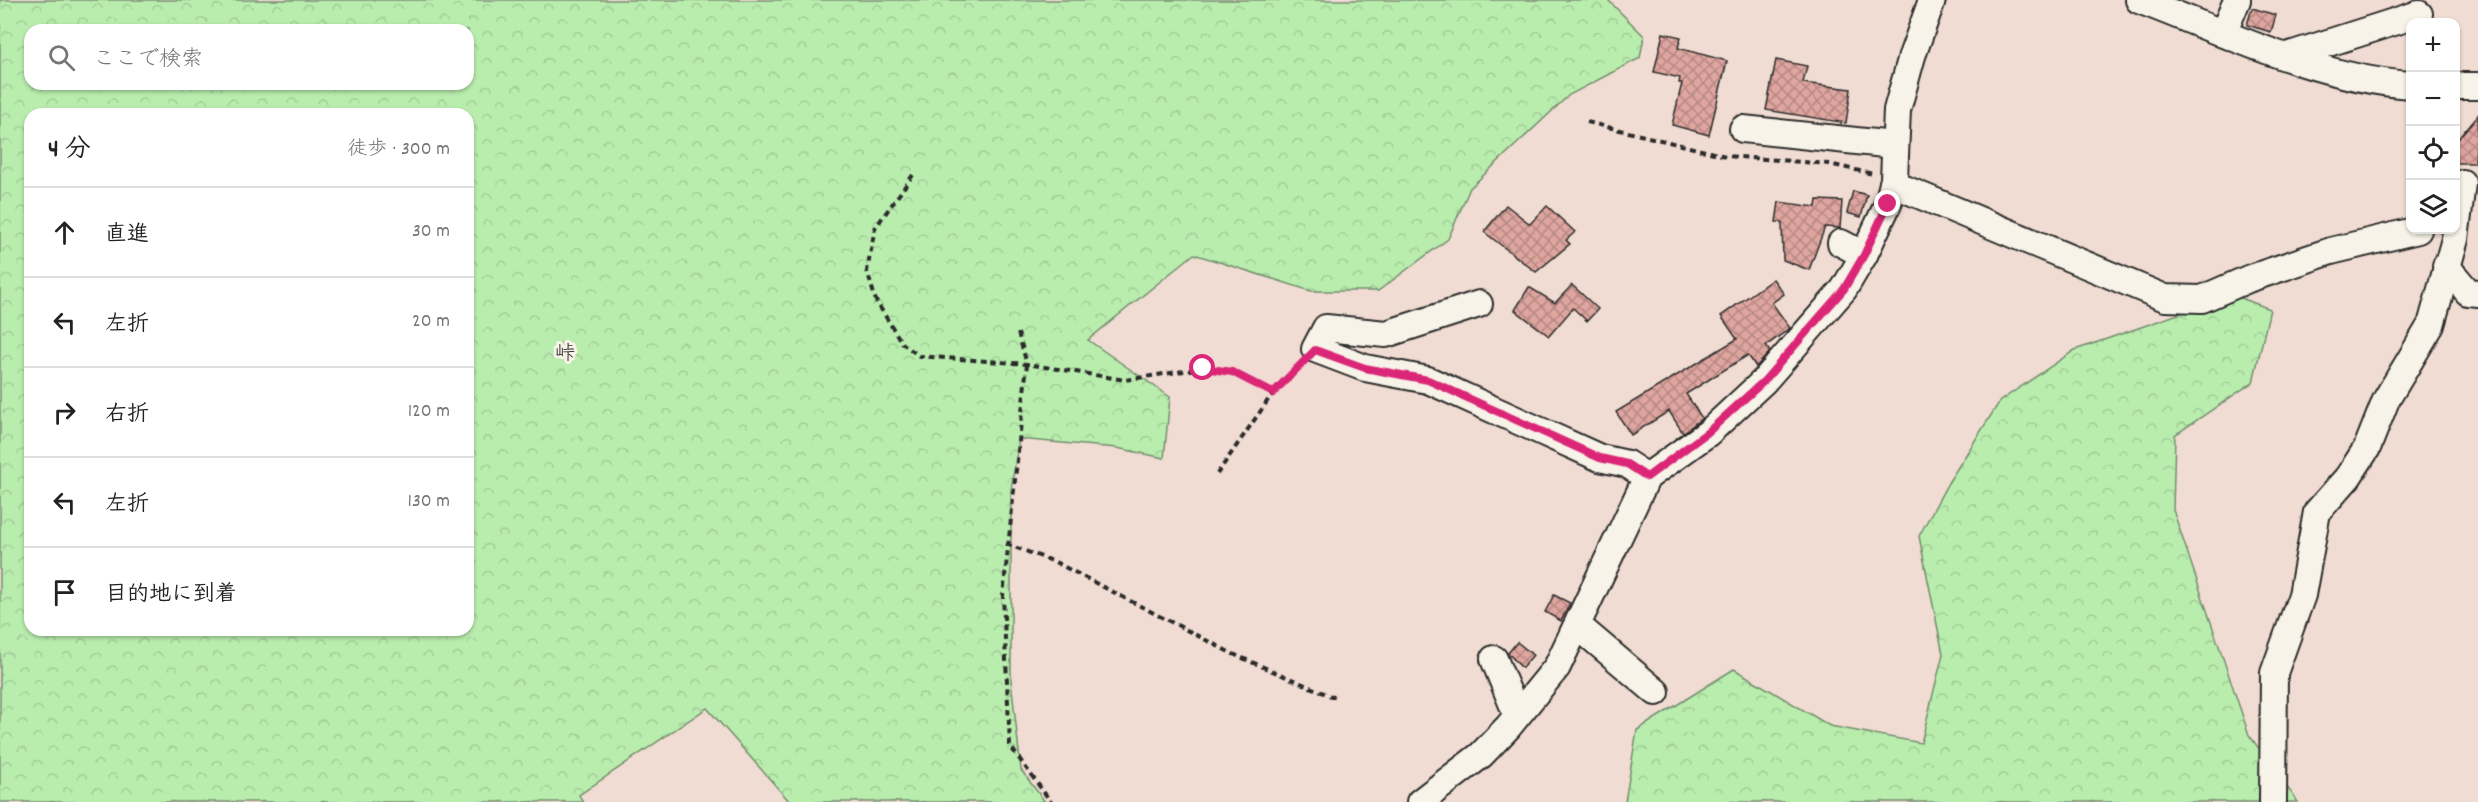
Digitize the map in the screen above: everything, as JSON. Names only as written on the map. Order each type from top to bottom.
[{"type":"street","points":[[1420,802],[1481,755],[1557,667],[1647,477],[1708,432],[1764,381],[1844,289],[1864,255],[1888,204],[1893,184],[1898,110],[1912,56],[1932,0]]},
{"type":"street","points":[[2223,34],[2237,0]]},
{"type":"street","points":[[2143,1],[2287,57],[2354,75],[2406,84]]},
{"type":"street","points":[[2287,57],[2419,12]]},
{"type":"street","points":[[2460,86],[2478,86]]},
{"type":"street","points":[[1743,129],[1894,145]]},
{"type":"street","points":[[2460,203],[2465,183]]},
{"type":"street","points":[[1893,184],[2165,298],[2202,299],[2248,279],[2331,251],[2406,233]]},
{"type":"street","points":[[2273,802],[2274,674],[2302,595],[2318,512],[2348,477],[2367,448],[2386,400],[2431,325],[2455,234]]},
{"type":"street","points":[[1841,243],[1864,255]]},
{"type":"street","points":[[2446,266],[2468,292],[2478,293]]},
{"type":"street","points":[[1479,304],[1386,334],[1326,328],[1315,350],[1365,368],[1428,380],[1600,458],[1627,464],[1647,477]]},
{"type":"street","points":[[1714,399],[1739,403]]},
{"type":"street","points":[[1578,626],[1656,692]]},
{"type":"street","points":[[1494,659],[1517,716]]},
{"type":"path","points":[[913,175],[875,228],[870,245],[867,271],[876,301],[902,343],[919,356],[1027,364],[1125,380],[1203,368],[1232,372],[1273,393]]},
{"type":"path","points":[[1018,333],[1027,364],[1006,544],[1003,596],[1010,746],[1051,802]]},
{"type":"path","points":[[1217,474],[1273,393],[1315,350]]},
{"type":"path","points":[[1006,544],[1055,562],[1233,654],[1338,699]]},
{"type":"green space","points":[[0,0],[1608,0],[1644,36],[1640,58],[1569,95],[1470,188],[1448,239],[1378,291],[1311,291],[1194,254],[1088,340],[1170,397],[1164,458],[1117,448],[1019,439],[1011,490],[1011,680],[1021,770],[1045,802],[790,802],[707,708],[579,795],[583,802],[0,802]]},
{"type":"green space","points":[[2233,295],[2270,309],[2253,382],[2175,435],[2173,510],[2249,735],[2298,802],[1625,802],[1637,730],[1734,669],[1830,726],[1921,743],[1943,654],[1919,536],[1948,483],[2000,401],[2075,350]]},
{"type":"building","points":[[2252,8],[2276,15],[2271,32],[2247,25]]},
{"type":"building","points":[[1663,33],[1681,37],[1678,48],[1727,61],[1709,135],[1672,125],[1682,83],[1679,83],[1680,78],[1654,72]]},
{"type":"building","points":[[1776,60],[1807,66],[1803,83],[1851,89],[1846,123],[1766,110]]},
{"type":"building","points":[[2478,115],[2475,163],[2460,163],[2460,136]]},
{"type":"building","points":[[1853,191],[1867,195],[1861,217],[1847,213]]},
{"type":"building","points":[[1817,200],[1842,201],[1840,228],[1825,227],[1809,270],[1783,260],[1782,222],[1776,222],[1779,202],[1816,207]]},
{"type":"building","points":[[1506,205],[1530,224],[1547,206],[1575,232],[1566,240],[1570,244],[1536,272],[1484,232]]},
{"type":"building","points":[[1773,279],[1784,294],[1772,303],[1790,328],[1766,346],[1770,352],[1756,367],[1748,355],[1686,394],[1702,418],[1683,433],[1669,411],[1631,435],[1616,412],[1737,339],[1721,316]]},
{"type":"building","points":[[1572,285],[1598,309],[1587,321],[1573,308],[1549,336],[1515,310],[1529,287],[1555,303]]},
{"type":"building","points":[[1554,595],[1570,603],[1561,621],[1545,612]]},
{"type":"building","points":[[1517,642],[1533,655],[1522,668],[1508,653]]},
{"type":"district","name":"峠","points":[[565,355]]},
{"type":"route","points":[[1203,368],[1232,372],[1273,393],[1315,350],[1365,368],[1428,380],[1600,458],[1627,464],[1647,477],[1708,432],[1764,381],[1844,289],[1875,234],[1888,204]]}]
